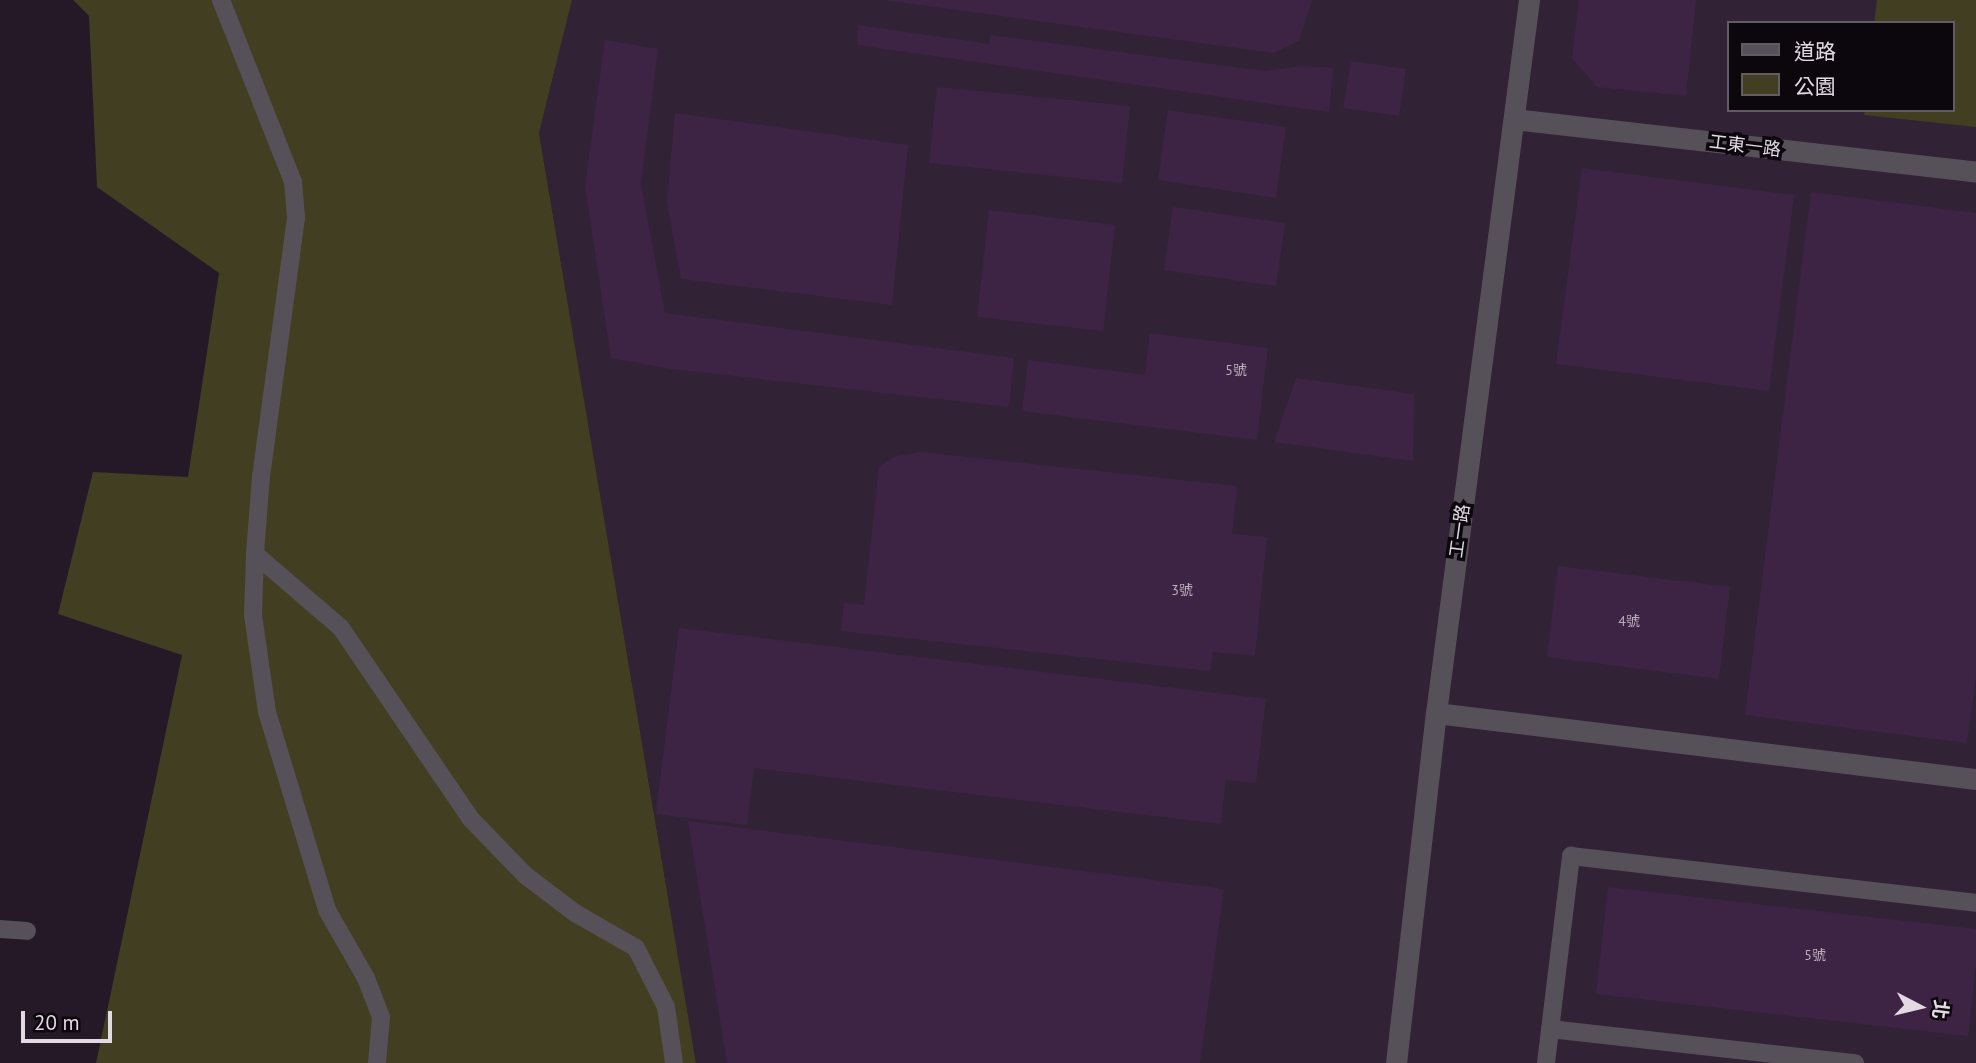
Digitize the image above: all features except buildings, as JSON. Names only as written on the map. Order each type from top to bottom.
[{"type":"street","name":"工一路","points":[[1396,1063],[1436,713],[1529,0]]},
{"type":"street","name":"工東一路","points":[[1514,119],[1976,172]]},
{"type":"street","points":[[1436,713],[1976,779]]},
{"type":"lane","points":[[221,0],[293,182],[296,218],[261,476],[255,554],[253,615],[267,712],[327,910],[366,978],[382,1017],[377,1063]]},
{"type":"lane","points":[[255,554],[341,628],[470,818],[525,875],[575,913],[636,948],[666,1007],[674,1063]]},
{"type":"lane","points":[[1546,1063],[1572,856],[1976,904]]},
{"type":"lane","points":[[0,929],[27,931]]},
{"type":"lane","points":[[1550,1029],[1855,1063]]},
{"type":"shaded area","points":[[572,0],[1976,0],[1976,1063],[696,1063],[539,133]]},
{"type":"green space","points":[[73,0],[572,0],[539,133],[696,1063],[96,1063],[182,655],[58,614],[93,472],[188,477],[219,273],[97,187],[89,16]]},
{"type":"green space","points":[[1877,0],[1976,0],[1976,127],[1864,115],[1865,112],[1955,112],[1955,21],[1874,21]]}]
